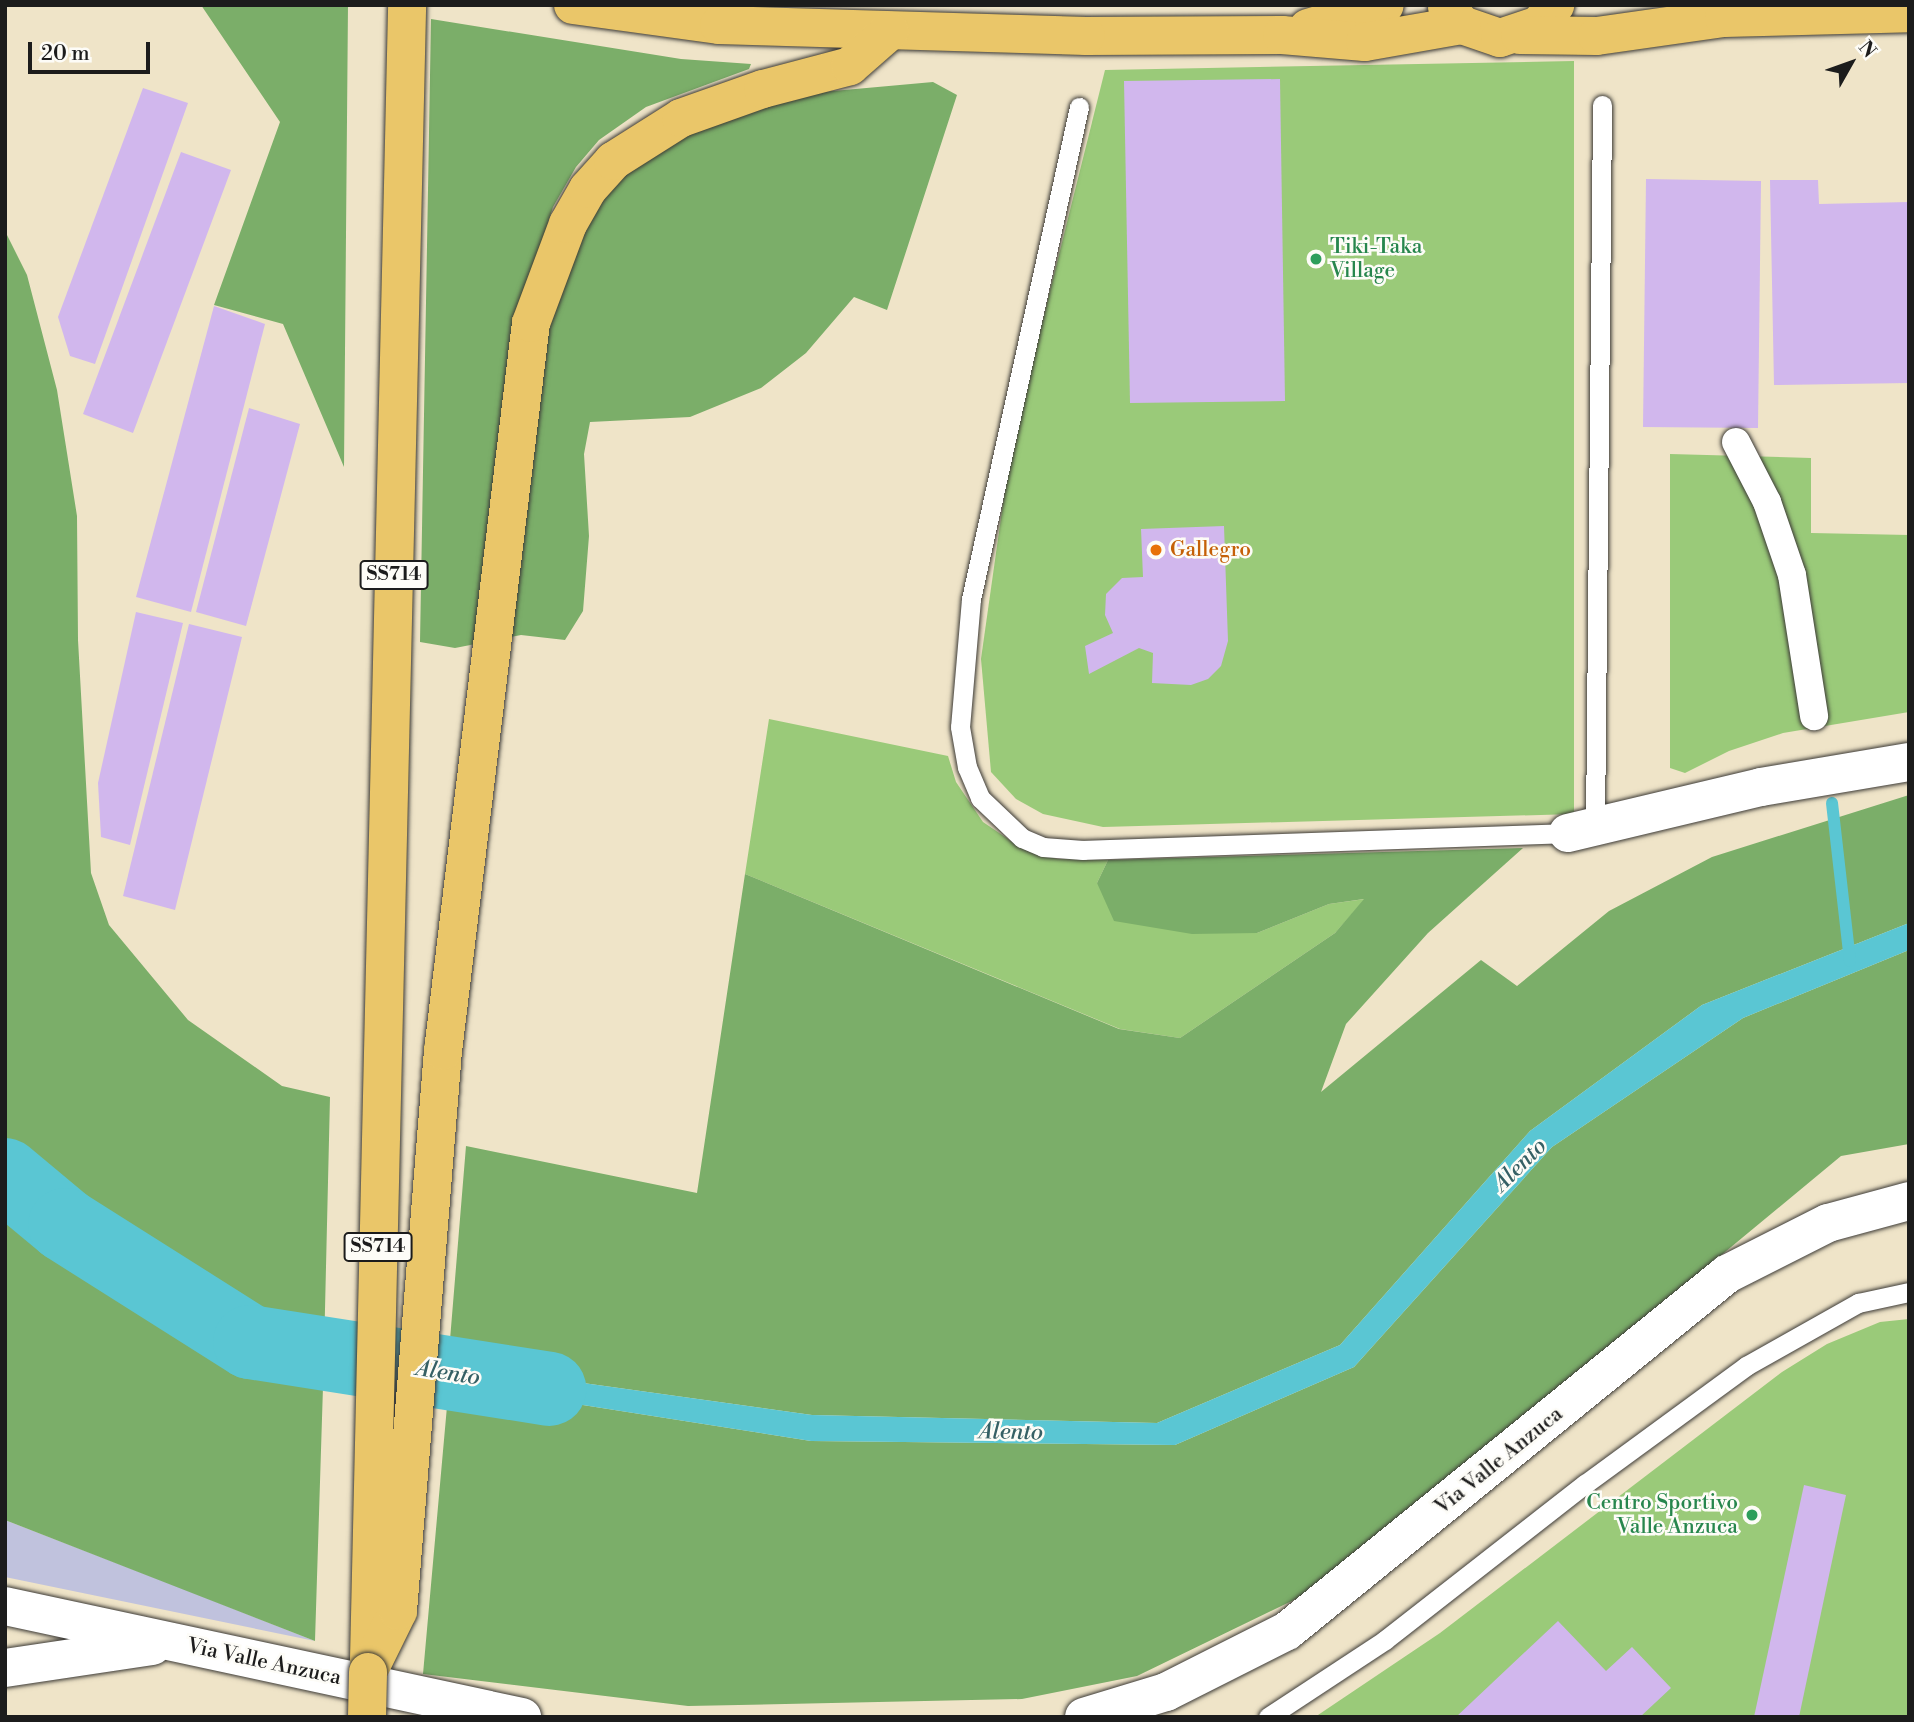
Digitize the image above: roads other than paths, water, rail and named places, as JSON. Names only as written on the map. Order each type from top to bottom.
[{"type":"main road","name":"SS714","points":[[367,1717],[407,5]]},
{"type":"main road","points":[[573,5],[695,23],[1086,36],[1282,35],[1365,42],[1454,15],[1500,38],[1520,34],[1597,36],[1671,13],[1909,13]]},
{"type":"main road","points":[[809,5],[853,30]]},
{"type":"main road","points":[[1282,35],[1385,5]]},
{"type":"main road","points":[[1520,34],[1539,25],[1555,5]]},
{"type":"main road","points":[[368,1672],[398,1611],[443,1051],[531,323],[548,271],[588,189],[613,161],[681,118],[763,89],[850,66],[890,31]]},
{"type":"street","points":[[1736,442],[1767,502],[1792,575],[1814,716]]},
{"type":"street","points":[[1581,830],[1761,787],[1909,762]]},
{"type":"street","name":"Via Valle Anzuca","points":[[1084,1717],[1140,1711],[1287,1631],[1727,1274],[1828,1223],[1909,1201]]},
{"type":"street","name":"Via Valle Anzuca","points":[[5,1606],[522,1717]]},
{"type":"street","points":[[5,1668],[175,1643]]},
{"type":"lane","points":[[1079,107],[971,599],[960,727],[967,767],[980,798],[1022,838],[1043,847],[1083,850],[1581,830],[1601,105]]},
{"type":"lane","points":[[1268,1717],[1385,1640],[1584,1484],[1746,1366],[1858,1303],[1909,1292]]},
{"type":"water","points":[[1909,923],[1909,950],[1743,1018],[1552,1147],[1354,1367],[1175,1445],[811,1441],[449,1384],[448,1364],[812,1415],[1157,1423],[1340,1345],[1530,1131],[1702,1005]]},
{"type":"waterway","points":[[1832,803],[1850,961]]},
{"type":"waterway","name":"Alento","points":[[5,1175],[65,1225],[250,1342],[549,1389]]},
{"type":"place","name":"Tiki-Taka Village","points":[[1316,259]]},
{"type":"place","name":"Gallegro","points":[[1156,550]]},
{"type":"place","name":"Centro Sportivo Valle Anzuca","points":[[1752,1515]]}]
